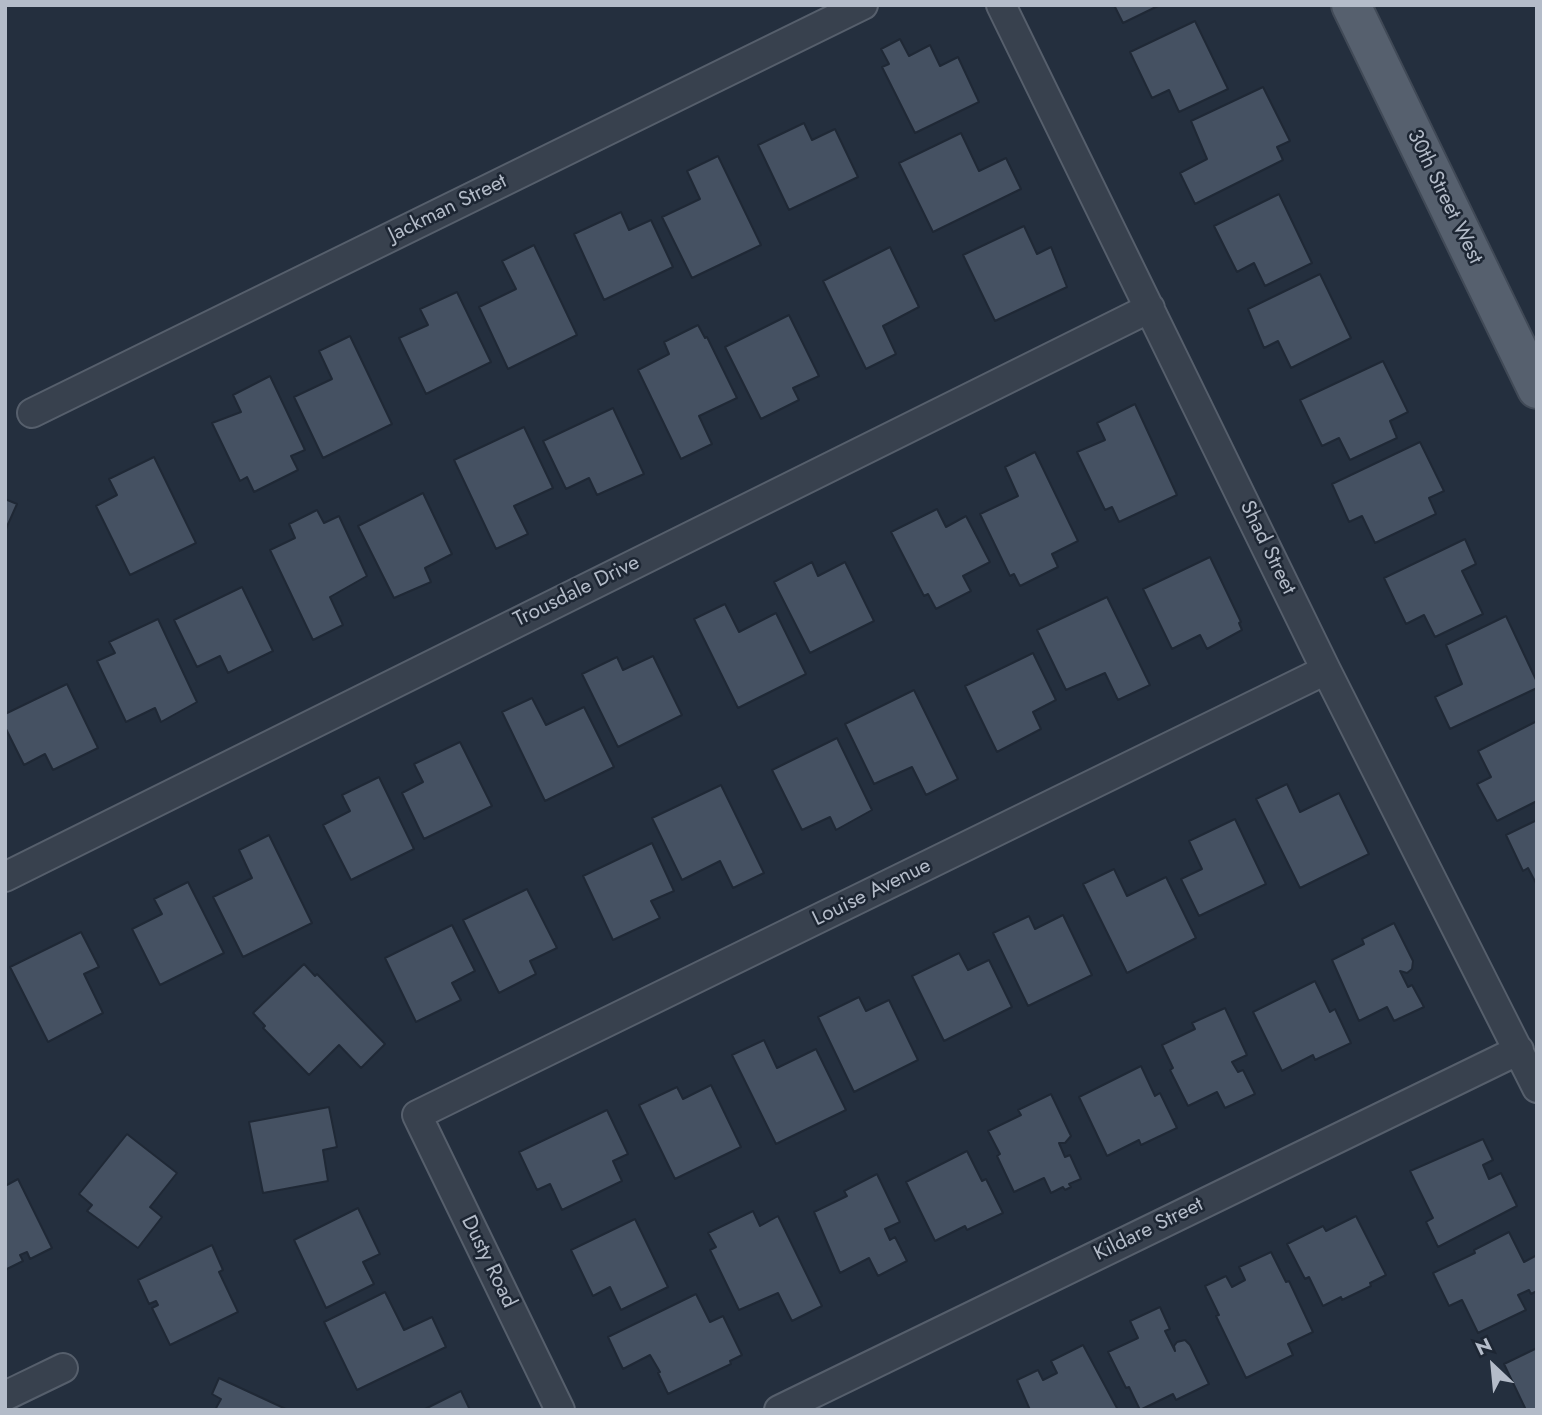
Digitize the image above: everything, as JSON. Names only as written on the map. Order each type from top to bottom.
[{"type":"main road","name":"30th Street West","points":[[1351,5],[1537,389]]},
{"type":"street","name":"Jackman Street","points":[[33,414],[863,5]]},
{"type":"street","name":"Shad Street","points":[[1001,5],[1326,670],[1537,1088]]},
{"type":"street","name":"Trousdale Drive","points":[[5,877],[1150,308]]},
{"type":"street","name":"Louise Avenue","points":[[417,1115],[1326,670]]},
{"type":"street","name":"Kildare Street","points":[[779,1410],[1519,1050]]},
{"type":"street","name":"Dusty Road","points":[[417,1115],[560,1410]]},
{"type":"street","points":[[5,1396],[63,1368]]},
{"type":"building","points":[[1114,5],[1160,5],[1123,23]]},
{"type":"building","points":[[1195,21],[1228,89],[1179,112],[1169,90],[1152,98],[1130,52]]},
{"type":"building","points":[[900,39],[909,56],[930,45],[940,66],[958,57],[979,102],[915,133],[882,67],[889,64],[881,49]]},
{"type":"building","points":[[1263,87],[1290,141],[1277,147],[1283,160],[1195,204],[1180,173],[1207,159],[1191,121]]},
{"type":"building","points":[[804,123],[812,140],[835,129],[858,177],[789,210],[758,145]]},
{"type":"building","points":[[961,133],[979,171],[1006,158],[1021,189],[933,232],[899,163]]},
{"type":"building","points":[[718,156],[761,245],[692,278],[662,217],[700,199],[687,171]]},
{"type":"building","points":[[1279,194],[1312,263],[1265,286],[1254,263],[1237,272],[1214,226]]},
{"type":"building","points":[[621,212],[629,230],[651,220],[673,267],[604,300],[574,234]]},
{"type":"building","points":[[1024,226],[1037,254],[1051,247],[1067,287],[995,321],[963,255]]},
{"type":"building","points":[[534,245],[577,335],[508,369],[479,307],[516,289],[502,261]]},
{"type":"building","points":[[890,247],[919,307],[883,326],[896,354],[866,369],[823,281]]},
{"type":"building","points":[[1320,274],[1351,338],[1291,368],[1278,341],[1264,348],[1248,309]]},
{"type":"building","points":[[457,292],[491,362],[426,394],[399,338],[428,325],[420,309]]},
{"type":"building","points":[[789,315],[819,376],[793,388],[799,400],[761,419],[725,347]]},
{"type":"building","points":[[698,325],[705,338],[707,337],[737,398],[699,416],[712,444],[681,459],[638,370],[669,354],[664,342]]},
{"type":"building","points":[[350,336],[392,424],[323,458],[294,397],[332,379],[319,351]]},
{"type":"building","points":[[1383,361],[1408,412],[1390,421],[1397,438],[1350,460],[1339,438],[1322,446],[1300,400]]},
{"type":"building","points":[[270,376],[305,450],[291,456],[298,470],[254,492],[247,477],[240,481],[212,423],[241,412],[233,395]]},
{"type":"building","points":[[1135,404],[1177,495],[1119,522],[1112,507],[1105,510],[1077,452],[1105,440],[1097,423]]},
{"type":"building","points":[[613,408],[644,474],[597,495],[589,478],[566,489],[543,441]]},
{"type":"building","points":[[524,427],[553,488],[514,506],[528,534],[496,549],[454,460]]},
{"type":"building","points":[[1420,442],[1444,491],[1429,498],[1436,514],[1375,543],[1362,516],[1349,522],[1332,484]]},
{"type":"building","points":[[1035,452],[1078,541],[1052,554],[1058,567],[1020,586],[1014,574],[1010,576],[980,514],[1018,496],[1005,467]]},
{"type":"building","points":[[154,457],[196,543],[130,575],[96,506],[117,495],[109,479]]},
{"type":"building","points":[[423,493],[452,554],[425,568],[431,582],[394,598],[358,526]]},
{"type":"building","points":[[5,499],[17,504],[5,531]]},
{"type":"building","points":[[937,509],[946,527],[966,516],[990,562],[963,576],[971,591],[936,609],[928,594],[924,596],[891,532]]},
{"type":"building","points":[[317,510],[324,523],[339,516],[367,576],[330,597],[343,625],[313,640],[270,550],[295,538],[289,524]]},
{"type":"building","points":[[1465,539],[1476,564],[1462,571],[1483,614],[1435,637],[1424,615],[1406,624],[1384,578]]},
{"type":"building","points":[[1210,557],[1241,622],[1239,623],[1242,630],[1207,649],[1200,635],[1172,649],[1143,589]]},
{"type":"building","points":[[812,562],[818,576],[845,562],[874,621],[810,653],[774,582]]},
{"type":"building","points":[[242,587],[273,651],[228,673],[220,656],[197,667],[174,620]]},
{"type":"building","points":[[1107,597],[1150,685],[1118,700],[1105,673],[1066,690],[1037,630]]},
{"type":"building","points":[[725,604],[739,632],[776,613],[806,674],[738,708],[694,619]]},
{"type":"building","points":[[1506,616],[1537,682],[1537,688],[1450,729],[1435,697],[1462,684],[1446,645]]},
{"type":"building","points":[[158,619],[197,702],[161,722],[155,708],[126,722],[97,661],[115,653],[109,642]]},
{"type":"building","points":[[1033,653],[1056,700],[1033,712],[1041,729],[997,752],[965,686]]},
{"type":"building","points":[[653,656],[682,715],[618,747],[582,674],[617,657],[623,670]]},
{"type":"building","points":[[67,684],[98,748],[53,770],[45,754],[24,765],[5,727],[5,714]]},
{"type":"building","points":[[914,690],[958,779],[926,795],[912,767],[874,784],[845,724]]},
{"type":"building","points":[[532,698],[546,725],[584,707],[614,767],[545,801],[502,712]]},
{"type":"building","points":[[1537,721],[1537,801],[1497,821],[1477,784],[1491,777],[1478,751]]},
{"type":"building","points":[[837,738],[872,810],[836,830],[830,817],[802,830],[772,770]]},
{"type":"building","points":[[460,742],[492,806],[424,839],[402,793],[423,782],[414,764]]},
{"type":"building","points":[[379,777],[414,849],[351,880],[323,825],[350,811],[342,795]]},
{"type":"building","points":[[1287,784],[1300,812],[1339,793],[1369,854],[1300,888],[1256,799]]},
{"type":"building","points":[[721,785],[764,873],[733,888],[720,861],[682,880],[652,818]]},
{"type":"building","points":[[1235,819],[1266,884],[1199,916],[1181,879],[1202,869],[1189,841]]},
{"type":"building","points":[[1537,820],[1537,885],[1528,868],[1523,871],[1506,835]]},
{"type":"building","points":[[269,835],[312,923],[243,957],[213,897],[252,878],[239,850]]},
{"type":"building","points":[[652,843],[674,891],[651,901],[660,918],[613,940],[583,876]]},
{"type":"building","points":[[1114,869],[1127,896],[1166,877],[1196,938],[1127,973],[1083,884]]},
{"type":"building","points":[[188,882],[224,953],[160,985],[132,929],[162,914],[154,899]]},
{"type":"building","points":[[527,889],[557,948],[530,961],[536,974],[499,993],[463,920]]},
{"type":"building","points":[[1063,915],[1092,975],[1028,1006],[993,933],[1029,916],[1035,929]]},
{"type":"building","points":[[1394,923],[1413,961],[1412,969],[1407,973],[1400,971],[1408,987],[1412,985],[1424,1007],[1394,1021],[1387,1007],[1359,1021],[1332,960],[1364,944],[1362,939]]},
{"type":"building","points":[[452,925],[475,971],[452,983],[461,1000],[416,1022],[385,958]]},
{"type":"building","points":[[81,932],[99,967],[84,974],[103,1013],[48,1042],[10,967]]},
{"type":"building","points":[[959,953],[968,970],[989,960],[1012,1007],[944,1041],[912,976]]},
{"type":"building","points":[[304,964],[385,1044],[361,1068],[339,1045],[309,1075],[263,1028],[265,1026],[253,1013]]},
{"type":"building","points":[[1315,981],[1330,1012],[1335,1009],[1351,1043],[1315,1060],[1313,1055],[1282,1071],[1253,1012]]},
{"type":"building","points":[[859,997],[866,1011],[889,1000],[918,1060],[854,1092],[818,1017]]},
{"type":"building","points":[[1225,1008],[1247,1055],[1232,1062],[1238,1072],[1243,1070],[1255,1094],[1225,1108],[1217,1092],[1188,1106],[1170,1070],[1173,1068],[1162,1045],[1195,1029],[1192,1023]]},
{"type":"building","points":[[764,1040],[777,1068],[816,1049],[846,1110],[776,1144],[732,1055]]},
{"type":"building","points":[[1141,1066],[1155,1096],[1160,1093],[1177,1128],[1141,1145],[1139,1140],[1107,1156],[1079,1097]]},
{"type":"building","points":[[711,1085],[741,1147],[675,1179],[639,1105],[677,1087],[683,1099]]},
{"type":"building","points":[[1051,1094],[1071,1136],[1065,1143],[1059,1143],[1065,1157],[1070,1155],[1081,1179],[1069,1184],[1071,1187],[1065,1190],[1063,1187],[1051,1193],[1044,1178],[1014,1192],[988,1131],[1021,1115],[1018,1110]]},
{"type":"building","points":[[329,1107],[337,1147],[323,1150],[328,1181],[263,1193],[249,1122]]},
{"type":"building","points":[[607,1110],[628,1154],[613,1161],[622,1181],[562,1210],[550,1184],[537,1190],[519,1152]]},
{"type":"building","points":[[127,1134],[177,1173],[150,1207],[162,1217],[138,1248],[87,1211],[92,1205],[79,1194]]},
{"type":"building","points":[[1483,1139],[1493,1160],[1483,1165],[1489,1179],[1501,1173],[1517,1206],[1438,1247],[1426,1222],[1433,1218],[1410,1171]]},
{"type":"building","points":[[967,1151],[982,1181],[986,1179],[1003,1213],[967,1230],[965,1226],[935,1241],[906,1182]]},
{"type":"building","points":[[877,1174],[900,1222],[885,1229],[890,1240],[895,1237],[907,1261],[878,1276],[869,1258],[840,1273],[814,1212],[847,1196],[844,1191]]},
{"type":"building","points":[[18,1179],[52,1248],[30,1259],[27,1252],[20,1255],[23,1261],[5,1270],[5,1186]]},
{"type":"building","points":[[358,1208],[380,1254],[363,1262],[374,1284],[326,1308],[294,1240]]},
{"type":"building","points":[[753,1211],[760,1226],[778,1216],[822,1306],[792,1321],[778,1293],[739,1310],[710,1250],[716,1247],[708,1233]]},
{"type":"building","points":[[1356,1216],[1386,1275],[1370,1283],[1371,1286],[1323,1306],[1309,1277],[1305,1279],[1287,1244],[1323,1226],[1326,1231]]},
{"type":"building","points":[[635,1219],[668,1287],[621,1310],[610,1287],[593,1296],[571,1250]]},
{"type":"building","points":[[1509,1232],[1524,1262],[1537,1255],[1537,1291],[1531,1294],[1529,1290],[1518,1295],[1526,1310],[1478,1333],[1462,1300],[1449,1306],[1433,1273],[1475,1253],[1474,1250]]},
{"type":"building","points":[[212,1245],[223,1270],[219,1272],[238,1312],[170,1345],[152,1308],[158,1305],[156,1301],[149,1304],[138,1280]]},
{"type":"building","points":[[1271,1252],[1286,1282],[1289,1281],[1313,1332],[1288,1344],[1293,1355],[1246,1378],[1216,1316],[1219,1315],[1205,1286],[1226,1276],[1232,1287],[1245,1280],[1239,1267]]},
{"type":"building","points":[[385,1292],[404,1330],[432,1317],[446,1347],[357,1390],[324,1322]]},
{"type":"building","points":[[696,1294],[710,1322],[723,1316],[742,1355],[730,1361],[731,1364],[668,1394],[650,1355],[623,1369],[608,1337]]},
{"type":"building","points":[[1160,1307],[1170,1329],[1165,1331],[1175,1351],[1177,1342],[1185,1340],[1209,1384],[1176,1400],[1173,1394],[1140,1410],[1108,1352],[1138,1338],[1130,1321]]},
{"type":"building","points":[[1083,1345],[1118,1410],[1030,1410],[1017,1380],[1038,1370],[1043,1380],[1057,1373],[1051,1361]]},
{"type":"building","points":[[1537,1348],[1537,1410],[1526,1410],[1504,1364]]},
{"type":"building","points":[[219,1378],[288,1410],[215,1410],[221,1399],[212,1394]]},
{"type":"building","points":[[461,1391],[470,1410],[423,1410]]}]
